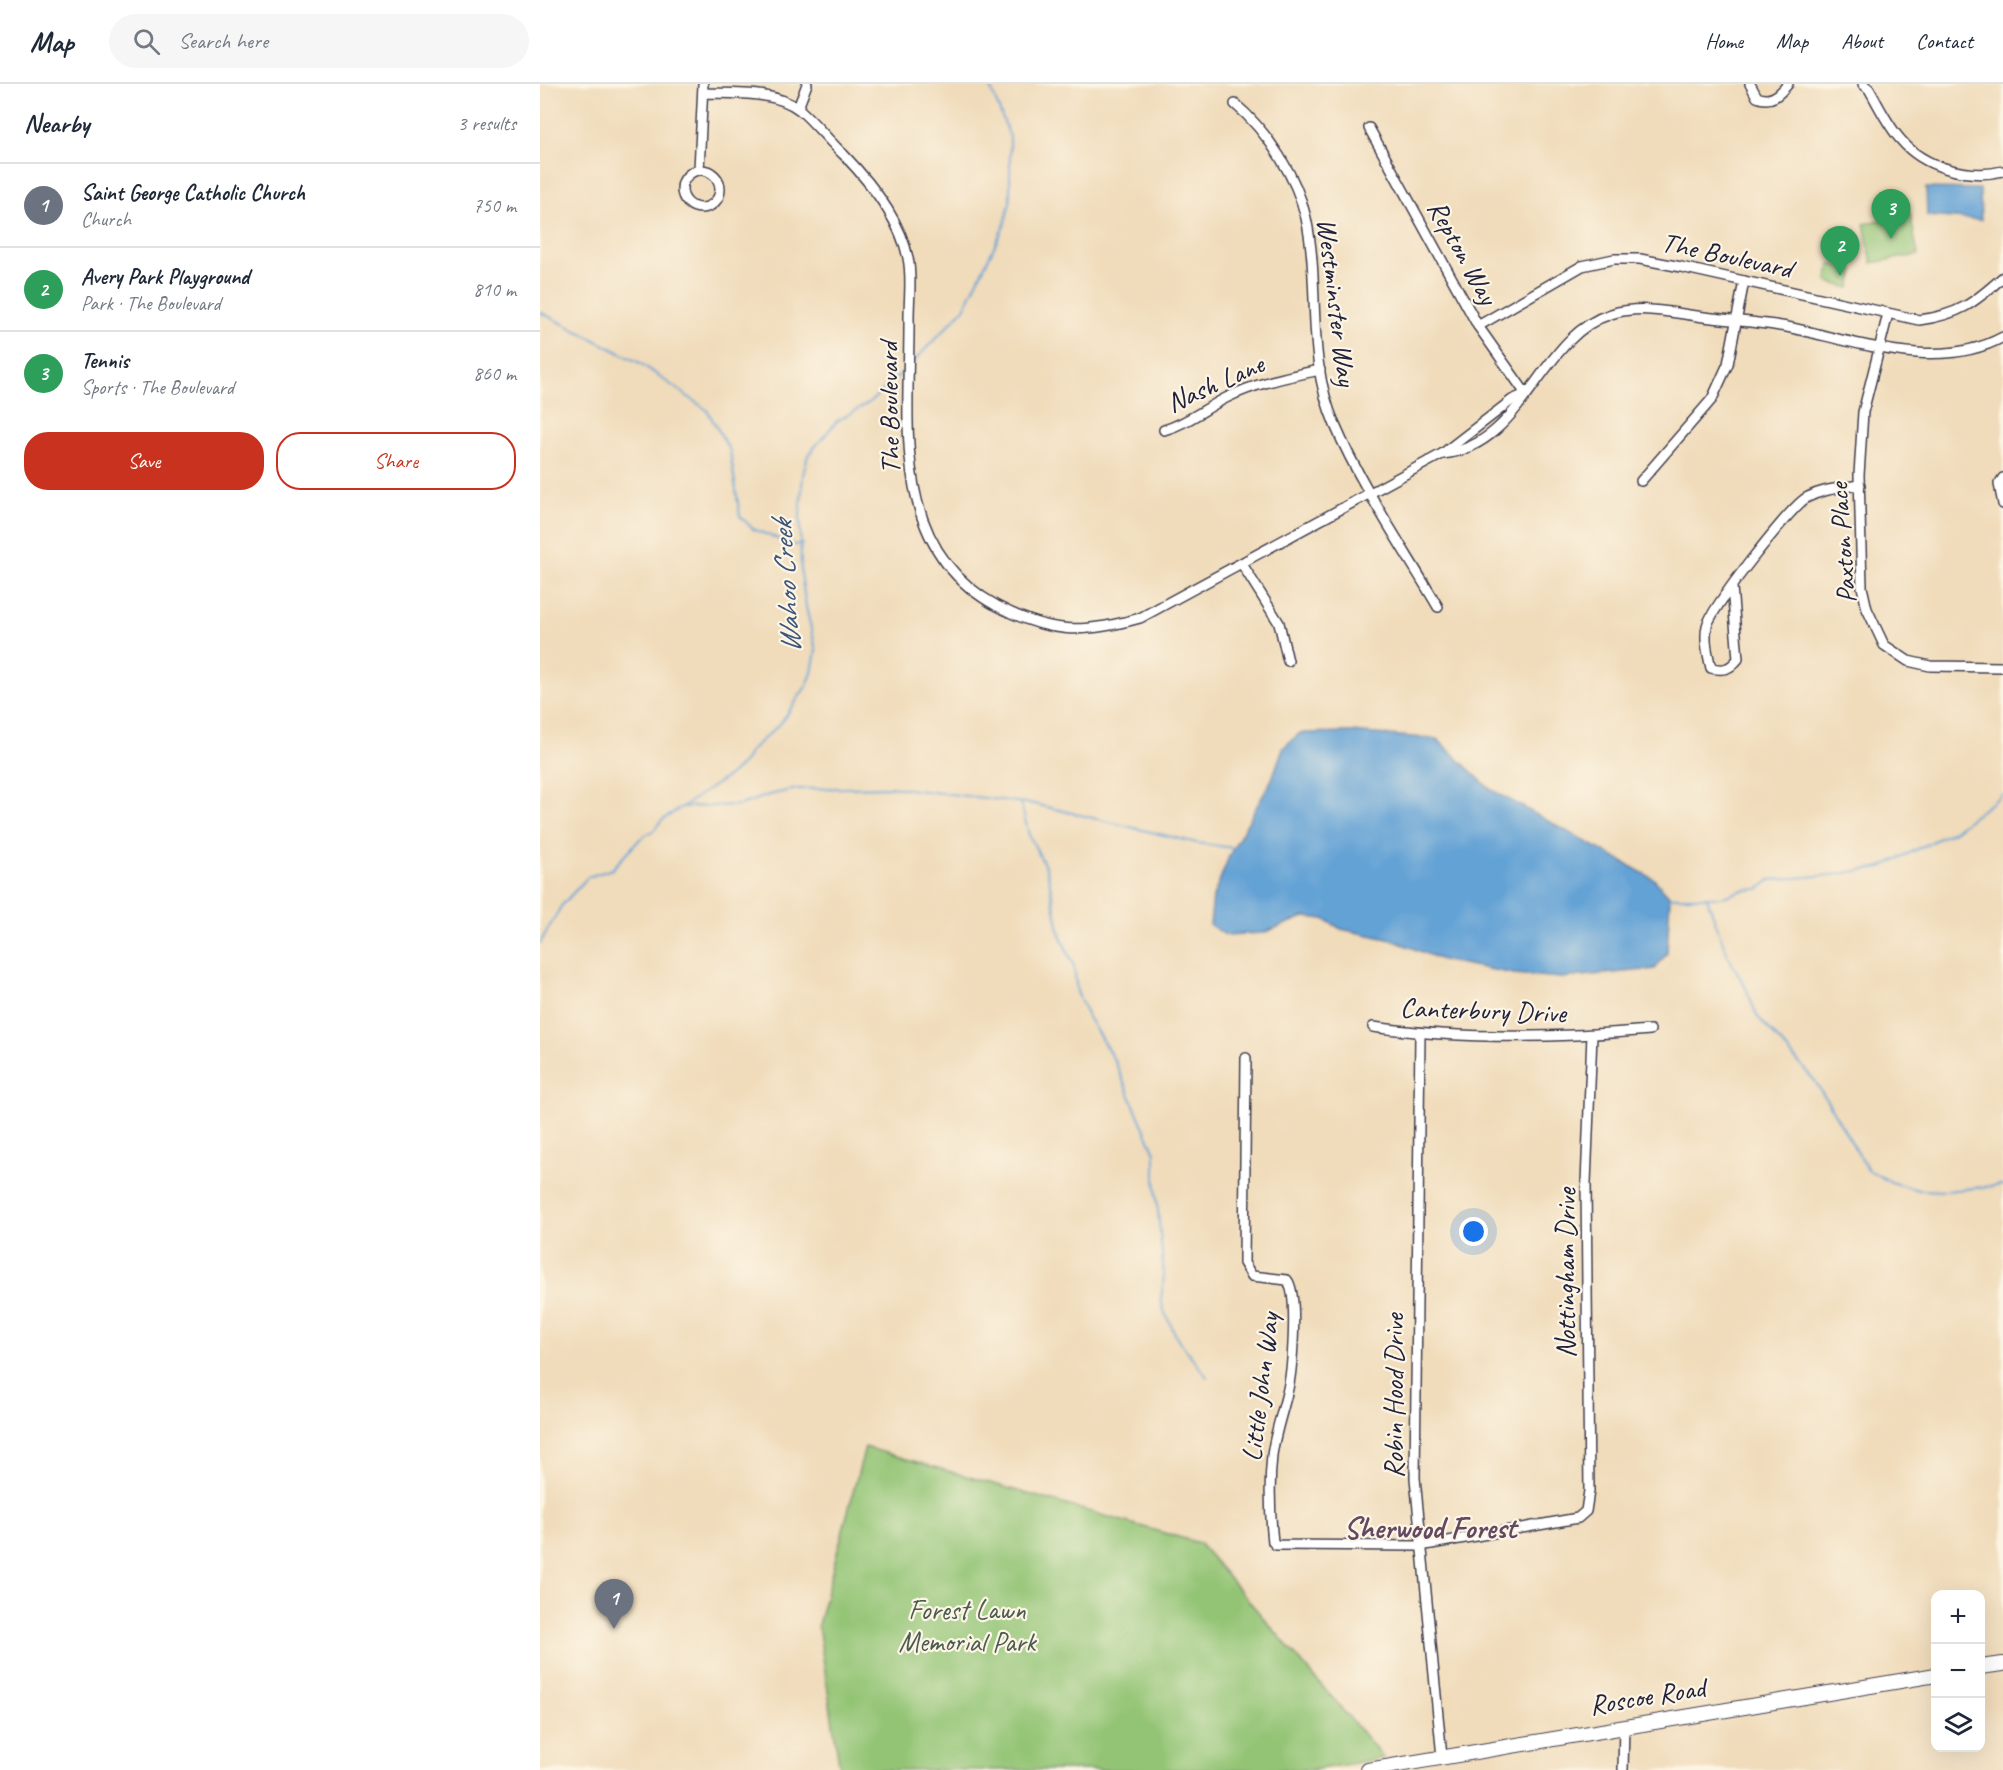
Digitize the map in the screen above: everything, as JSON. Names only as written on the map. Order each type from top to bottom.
[{"type":"main road","points":[[1985,1666],[2003,1664]]},
{"type":"main road","name":"Roscoe Road","points":[[1374,1770],[1931,1676]]},
{"type":"street","points":[[798,108],[807,84]]},
{"type":"street","points":[[1750,84],[1757,96],[1767,99],[1779,95],[1788,84]]},
{"type":"street","points":[[1863,84],[1869,89],[1901,141],[1923,159],[1964,174],[1986,175],[2003,171]]},
{"type":"street","points":[[699,170],[703,88]]},
{"type":"street","name":"The Boulevard","points":[[703,88],[767,96],[798,108],[865,177],[897,226],[909,259],[909,467],[919,514],[948,567],[980,597],[1026,622],[1069,630],[1108,627],[1140,618],[1442,454],[1512,400],[1526,394],[1570,339],[1609,314],[1635,309],[1783,327],[1878,346],[1939,353],[1984,347],[2003,337]]},
{"type":"street","name":"Westminster Way","points":[[1235,104],[1251,117],[1279,157],[1306,218],[1320,370],[1334,424],[1371,493],[1438,607]]},
{"type":"street","name":"Repton Way","points":[[1369,128],[1478,326],[1526,394]]},
{"type":"street","points":[[699,170],[713,175],[720,190],[714,202],[699,208],[689,204],[682,188],[688,175],[699,170]]},
{"type":"street","name":"The Boulevard","points":[[1478,326],[1582,266],[1614,259],[1640,259],[1919,320],[1944,317],[1973,304],[2003,277]]},
{"type":"street","points":[[1641,481],[1712,399],[1728,364],[1744,281]]},
{"type":"street","name":"Paxton Place","points":[[1888,314],[1863,412],[1860,485],[1862,586],[1867,609],[1884,645],[1908,660],[1930,666],[2003,667]]},
{"type":"street","name":"Nash Lane","points":[[1164,430],[1184,424],[1225,399],[1263,382],[1320,370]]},
{"type":"street","points":[[2003,478],[2000,484],[2003,504]]},
{"type":"street","points":[[1732,587],[1738,659],[1730,668],[1721,670],[1712,668],[1707,651],[1707,627],[1732,587],[1784,518],[1803,500],[1821,490],[1860,485]]},
{"type":"street","points":[[1242,564],[1279,623],[1288,661]]},
{"type":"street","name":"Canterbury Drive","points":[[1373,1028],[1419,1034],[1592,1035],[1650,1030]]},
{"type":"street","name":"Robin Hood Drive","points":[[1419,1034],[1415,1478],[1442,1757]]},
{"type":"street","name":"Nottingham Drive","points":[[1420,1546],[1578,1518],[1586,1511],[1589,1491],[1586,1183],[1592,1035]]},
{"type":"street","name":"Little John Way","points":[[1246,1058],[1244,1263],[1252,1276],[1282,1278],[1287,1280],[1292,1289],[1288,1382],[1276,1425],[1272,1458],[1273,1542],[1276,1545],[1420,1546]]},
{"type":"street","points":[[1623,1770],[1624,1726]]},
{"type":"green space","points":[[1910,213],[1918,255],[1872,263],[1864,224]]},
{"type":"green space","points":[[1830,264],[1854,269],[1850,288],[1827,282]]},
{"type":"green space","name":"Forest Lawn Memorial Park","points":[[865,1447],[1199,1543],[1384,1758],[1313,1770],[840,1770],[818,1625]]},
{"type":"water","points":[[1926,188],[1980,189],[1981,220],[1927,216]]},
{"type":"water","points":[[1351,732],[1437,739],[1490,789],[1654,879],[1670,897],[1667,953],[1655,969],[1561,978],[1514,974],[1442,960],[1392,940],[1341,929],[1324,919],[1304,917],[1263,933],[1225,935],[1210,925],[1213,897],[1230,854],[1272,779],[1283,748],[1300,733]]},
{"type":"waterway","name":"Wahoo Creek","points":[[912,363],[964,309],[1004,226],[1010,202],[1010,137],[989,84]]},
{"type":"waterway","points":[[540,312],[640,363],[707,410],[730,451],[740,516],[753,529],[793,545],[802,544]]},
{"type":"waterway","name":"Wahoo Creek","points":[[540,943],[562,905],[588,877],[612,869],[640,839],[654,830],[661,821],[730,775],[745,761],[750,751],[781,723],[807,685],[812,673],[816,650],[801,574],[800,515],[803,475],[808,455],[837,421],[869,403],[906,369]]},
{"type":"waterway","points":[[682,807],[740,805],[796,789],[891,787],[1034,804],[1197,843],[1233,848]]},
{"type":"waterway","points":[[1670,897],[1723,897],[1743,890],[1759,889],[1770,880],[1832,875],[1881,867],[1954,831],[2003,794]]},
{"type":"waterway","points":[[1021,804],[1029,835],[1047,870],[1060,935],[1074,966],[1077,992],[1088,1017],[1114,1060],[1155,1153],[1155,1179],[1164,1276],[1161,1299],[1164,1311],[1177,1338],[1207,1377]]},
{"type":"waterway","points":[[1707,898],[1727,954],[1746,988],[1757,1016],[1815,1081],[1868,1170],[1891,1182],[1918,1190],[1946,1191],[2003,1185]]},
{"type":"place","name":"Tennis","points":[[1891,239]]},
{"type":"place","name":"Avery Park Playground","points":[[1840,276]]},
{"type":"place","name":"Saint George Catholic Church","points":[[614,1629]]},
{"type":"district","name":"Sherwood Forest","points":[[1430,1528]]}]
